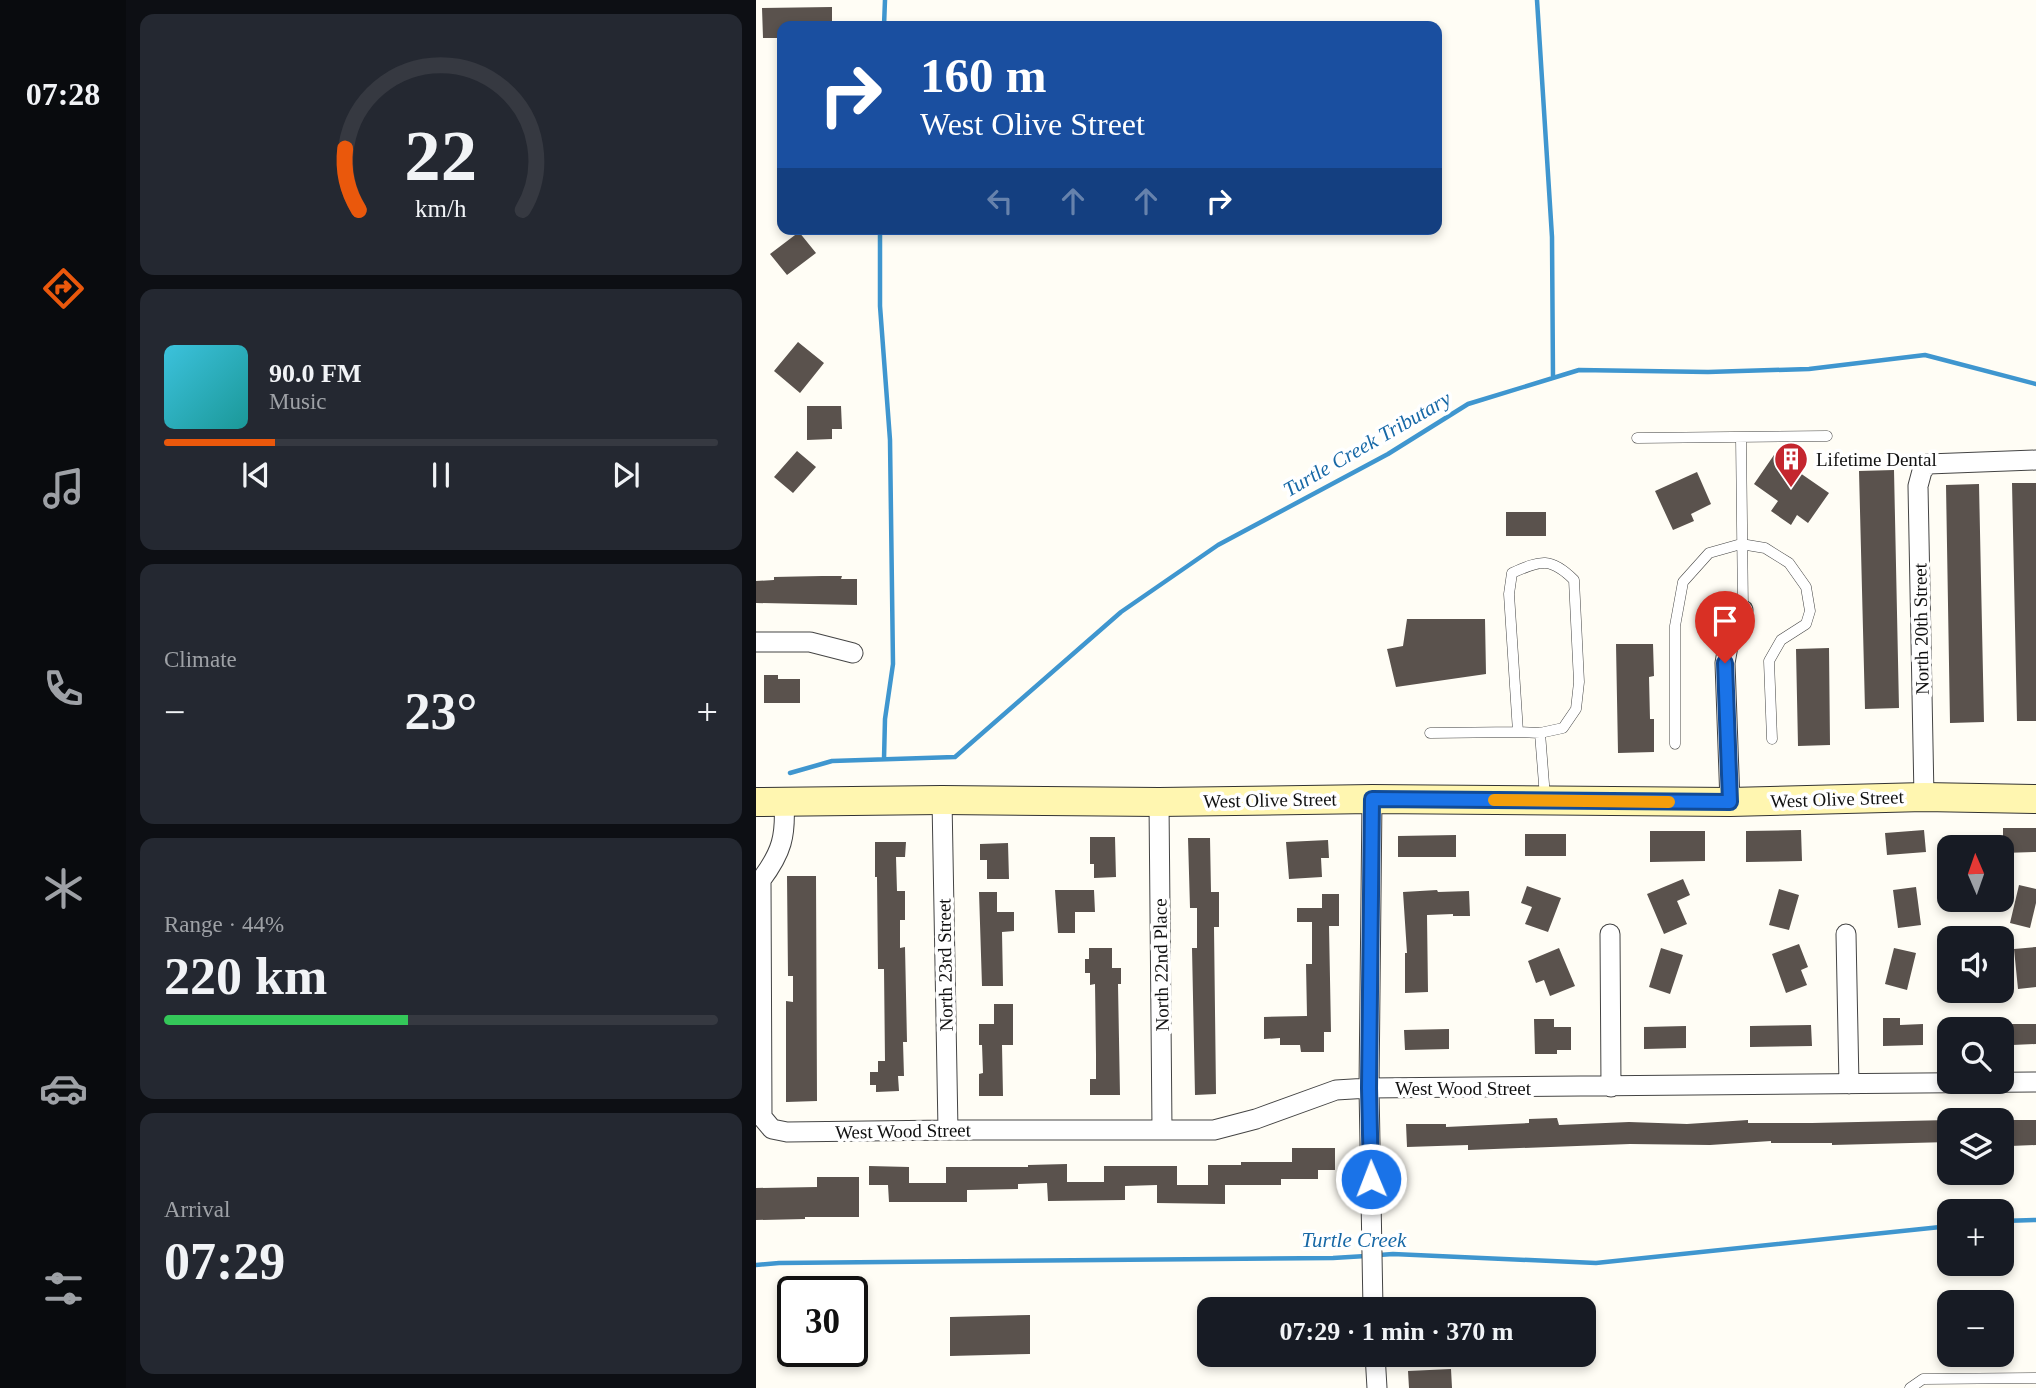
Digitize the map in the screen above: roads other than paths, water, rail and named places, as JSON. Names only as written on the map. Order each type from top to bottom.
[{"type":"main road","name":"West Olive Street","points":[[770,802],[1372,799],[1730,802],[1924,797],[2036,799]]},
{"type":"street","name":"North 20th Street","points":[[1924,797],[1918,486],[1922,471],[1928,464],[2036,460]]},
{"type":"street","points":[[1730,802],[1725,663],[1728,646],[1743,610]]},
{"type":"street","points":[[756,642],[810,642],[853,653]]},
{"type":"street","points":[[1372,799],[1369,1088],[1373,1297]]},
{"type":"street","name":"North 23rd Street","points":[[942,800],[948,1130]]},
{"type":"street","name":"West Wood Street","points":[[770,802],[785,824],[783,841],[774,862],[761,880],[762,1117],[772,1129],[787,1132],[1214,1130],[1255,1119],[1336,1090],[1369,1088],[2036,1082]]},
{"type":"street","name":"North 22nd Place","points":[[1159,802],[1162,1129]]},
{"type":"street","points":[[1610,934],[1611,1087]]},
{"type":"street","points":[[1846,934],[1849,1084]]},
{"type":"street","points":[[1376,1367],[1377,1388]]},
{"type":"lane","points":[[1637,438],[1827,436]]},
{"type":"lane","points":[[1741,437],[1743,610]]},
{"type":"lane","points":[[1675,744],[1675,626],[1683,582],[1709,553],[1741,544],[1765,548],[1790,563],[1806,587],[1810,611],[1806,624],[1781,640],[1769,661],[1772,739]]},
{"type":"lane","points":[[1430,733],[1540,733],[1563,728],[1576,709],[1579,682],[1574,580],[1560,566],[1535,562],[1512,573],[1509,594],[1518,732]]},
{"type":"lane","points":[[1540,733],[1546,801]]},
{"type":"lane","points":[[1909,1388],[1923,1379],[2036,1378]]},
{"type":"waterway","points":[[884,21],[885,0]]},
{"type":"waterway","points":[[1537,0],[1552,237],[1553,378]]},
{"type":"waterway","points":[[880,235],[880,306],[890,440],[893,664],[885,719],[884,759]]},
{"type":"waterway","name":"Turtle Creek Tributary","points":[[790,773],[832,761],[955,757],[1121,612],[1218,545],[1388,454],[1468,404],[1579,370],[1708,372],[1809,369],[1925,355],[2036,384]]},
{"type":"waterway","name":"Turtle Creek","points":[[2014,1221],[2036,1220]]},
{"type":"waterway","name":"Turtle Creek","points":[[1379,1255],[1596,1263],[1937,1227]]},
{"type":"waterway","name":"Turtle Creek","points":[[756,1265],[1366,1256]]},
{"type":"place","name":"Lifetime Dental","points":[[1791,489]]}]
